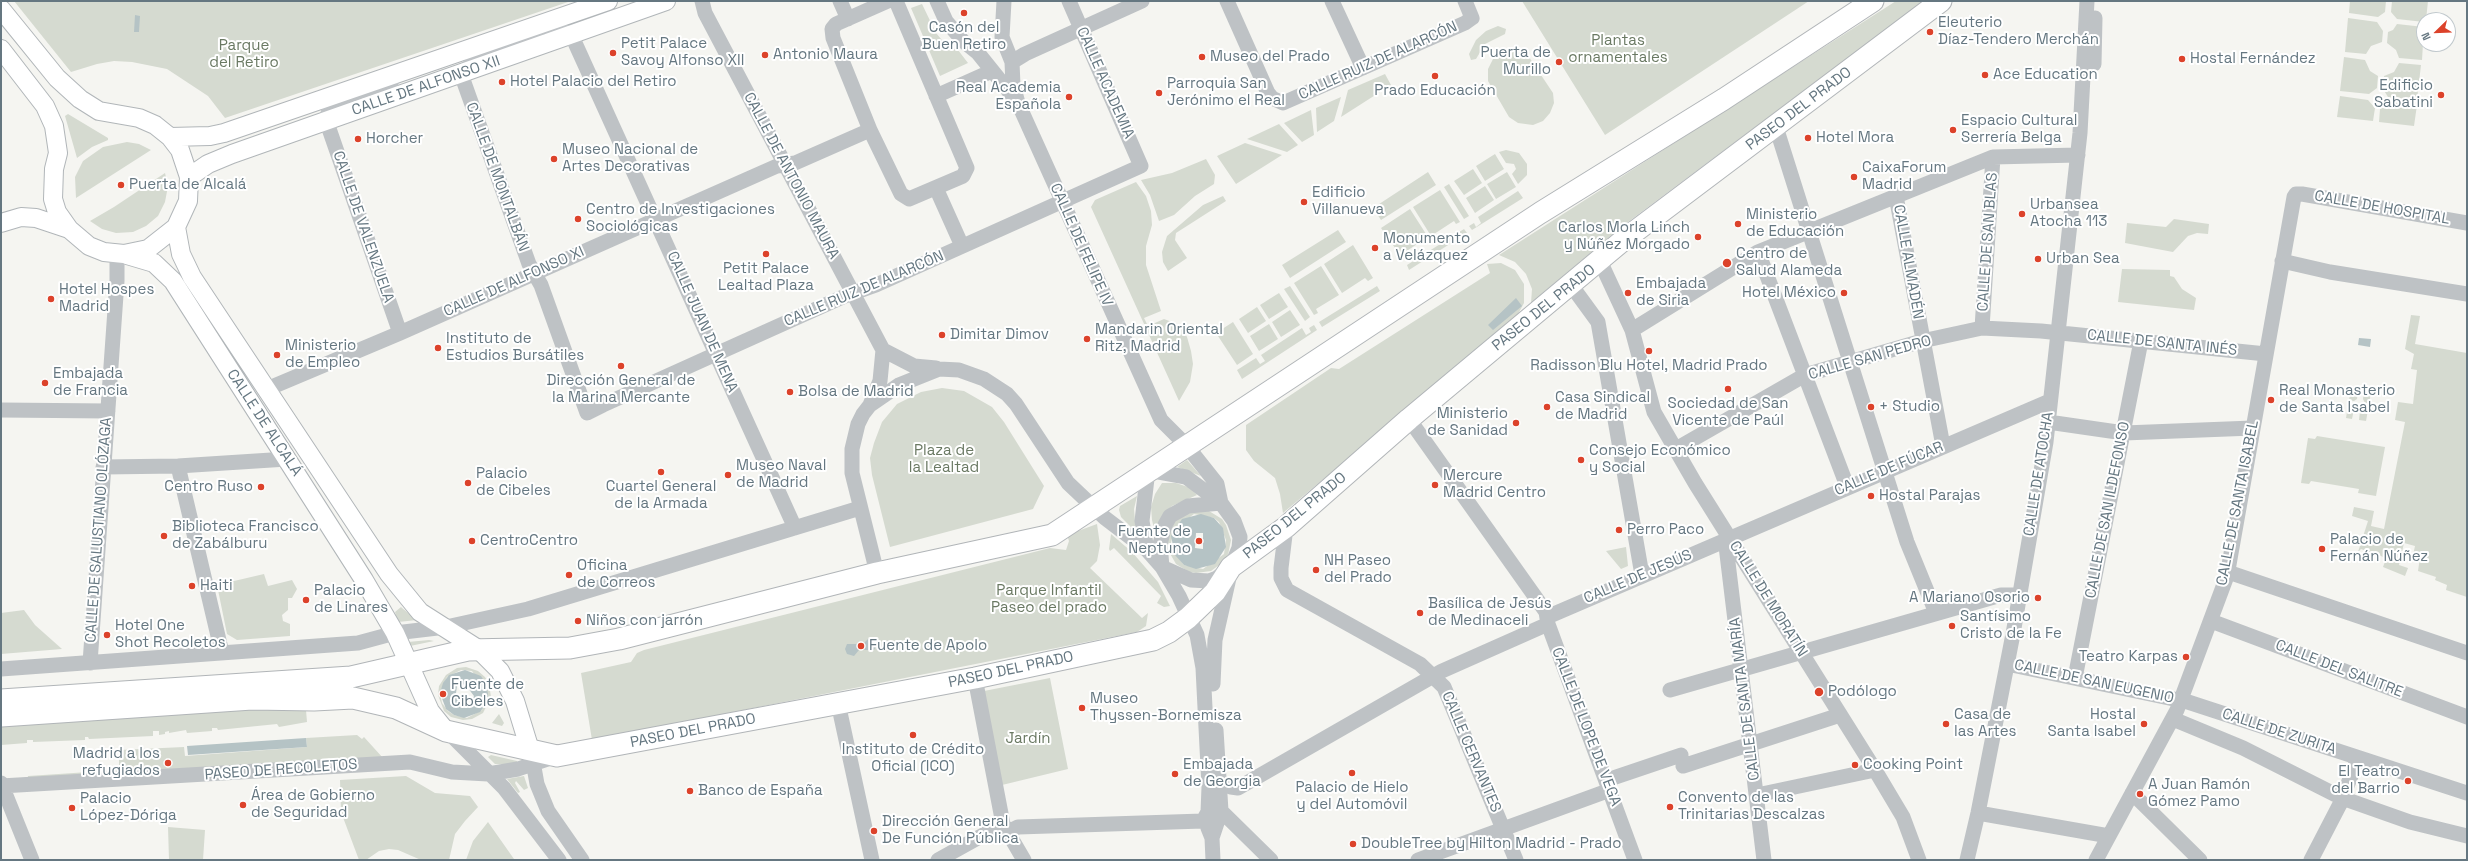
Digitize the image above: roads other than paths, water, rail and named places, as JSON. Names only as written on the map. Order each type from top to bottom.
[{"type":"highway","points":[[1,700],[351,677],[406,663],[478,649],[558,649],[619,639],[877,573],[1052,535],[1148,470],[1540,213],[1724,99],[1873,1]]},
{"type":"highway","name":"PASEO DEL PRADO","points":[[446,731],[532,758],[557,756],[975,678],[1144,642],[1169,632],[1188,618],[1215,592],[1231,567],[1286,527],[1409,419],[1621,242],[1776,127],[1941,1]]},
{"type":"highway","points":[[1,716],[252,699],[314,700],[353,698],[396,708],[446,731]]},
{"type":"main road","name":"CALLE DE ALFONSO XII","points":[[170,137],[210,136],[224,133],[542,25],[608,1]]},
{"type":"main road","name":"CALLE DE ALFONSO XII","points":[[189,176],[208,164],[326,120],[666,1]]},
{"type":"main road","points":[[1,9],[68,89],[99,111],[139,118],[155,125],[170,137],[180,150],[189,176],[188,201],[176,227],[148,249],[120,254]]},
{"type":"main road","points":[[1,49],[45,106],[54,126],[58,153],[54,169],[53,199],[57,212],[69,229]]},
{"type":"main road","points":[[1,223],[21,217],[36,218],[69,229]]},
{"type":"main road","name":"CALLE DE ALCALÁ","points":[[176,227],[181,254],[192,277],[389,574],[420,612],[446,627],[493,661],[508,685],[532,758]]},
{"type":"main road","name":"CALLE DE ALCALÁ","points":[[69,229],[89,246],[154,263],[173,281],[385,615],[395,633],[406,663],[430,711],[446,731]]},
{"type":"main road","points":[[385,615],[391,606],[398,601],[410,601]]},
{"type":"street","name":"CALLE DE ANTONIO MAURA","points":[[702,1],[705,12],[883,350]]},
{"type":"street","points":[[840,1],[848,19]]},
{"type":"street","points":[[888,1],[836,24],[832,29],[833,38],[870,130],[901,194],[909,199],[963,176],[967,168],[896,1]]},
{"type":"street","name":"CALLE DE FELIPE IV","points":[[937,1],[946,21],[963,41],[978,53],[1018,103]]},
{"type":"street","name":"CALLE DE FELIPE IV","points":[[1004,1],[1002,37],[1012,62],[1013,85],[1018,103],[1161,420],[1186,445],[1217,484],[1221,502]]},
{"type":"street","name":"CALLE ACADEMIA","points":[[1069,1],[1141,166]]},
{"type":"street","points":[[1012,62],[1025,54],[1142,1]]},
{"type":"street","name":"CALLE RUIZ DE ALARCÓN","points":[[1227,1],[1268,92],[1272,98],[1283,103],[1455,28],[1472,18],[1465,1]]},
{"type":"street","points":[[1332,1],[1363,68]]},
{"type":"street","name":"CALLE DE ATOCHA","points":[[1967,860],[1978,813],[2020,595],[2048,422],[2078,155],[2087,1]]},
{"type":"street","name":"CALLE DE ATOCHA","points":[[2080,133],[2091,104],[2097,1]]},
{"type":"street","points":[[460,74],[480,56],[534,34],[542,25],[571,34]]},
{"type":"street","name":"CALLE JUAN DE MENA","points":[[571,34],[795,528]]},
{"type":"street","points":[[326,120],[330,107],[384,87],[398,79],[405,71]]},
{"type":"street","points":[[936,96],[992,71]]},
{"type":"street","name":"CALLE DE MONTALBÁN","points":[[460,74],[532,273],[541,285],[588,413]]},
{"type":"street","name":"CALLE DE VALENZUELA","points":[[326,120],[400,333]]},
{"type":"street","points":[[1776,127],[1852,363],[1907,542],[1936,613]]},
{"type":"street","name":"CALLE DE ALFONSO XI","points":[[267,389],[400,333],[532,273],[777,166],[795,163],[870,130]]},
{"type":"street","points":[[1632,330],[1758,252],[1993,157],[2078,155]]},
{"type":"street","name":"CALLE DE SAN BLAS","points":[[1982,328],[1993,157]]},
{"type":"street","name":"CALLE RUIZ DE ALARCÓN","points":[[588,413],[853,292],[876,285],[1141,166]]},
{"type":"street","points":[[936,188],[962,246]]},
{"type":"street","name":"CALLE DE HOSPITAL","points":[[2296,194],[2467,223]]},
{"type":"street","name":"CALLE DE SANTA ISABEL","points":[[2096,860],[2173,719],[2211,621],[2228,572],[2292,202],[2296,194]]},
{"type":"street","name":"CALLE ALMADÉN","points":[[1896,196],[1922,342],[1943,446]]},
{"type":"street","points":[[1758,252],[1847,486]]},
{"type":"street","name":"CALLE DE SALUSTIANO OLÓZAGA","points":[[90,663],[103,467],[120,254]]},
{"type":"street","name":"CALLE DE MORATÍN","points":[[1600,261],[1632,330],[1654,412],[1730,538],[1903,816],[1919,860]]},
{"type":"street","points":[[2282,261],[2330,272],[2467,294]]},
{"type":"street","points":[[1571,285],[1598,322],[1642,575]]},
{"type":"street","name":"CALLE SAN PEDRO","points":[[1676,449],[1806,376],[1922,342],[1982,328],[2058,332]]},
{"type":"street","name":"CALLE DE SANTA INÉS","points":[[2058,332],[2266,354]]},
{"type":"street","name":"CALLE DE SAN ILDEFONSO","points":[[2075,678],[2141,341]]},
{"type":"street","points":[[877,573],[852,474],[852,448],[858,424],[870,404],[880,381],[883,350],[914,366],[972,373],[1007,394],[1038,434],[1068,483],[1105,518],[1147,550],[1162,567],[1179,596],[1200,647],[1214,784],[1208,812],[1202,821]]},
{"type":"street","points":[[870,404],[899,385],[939,369]]},
{"type":"street","name":"CALLE DE FÚCAR","points":[[1730,538],[1847,486],[2050,401]]},
{"type":"street","points":[[1,410],[108,411]]},
{"type":"street","name":"CALLE DE LOPE DE VEGA","points":[[1409,419],[1544,608],[1547,620],[1636,860]]},
{"type":"street","points":[[2048,422],[2124,433],[2253,428]]},
{"type":"street","points":[[103,467],[178,466],[287,460]]},
{"type":"street","points":[[178,466],[222,653]]},
{"type":"street","points":[[1147,550],[1142,521],[1148,470],[1186,477],[1221,502],[1234,521],[1240,537],[1239,548],[1231,567],[1216,634],[1212,668],[1214,784],[1212,801],[1271,860]]},
{"type":"street","points":[[1162,567],[1160,544],[1165,525],[1170,516],[1188,506],[1221,502]]},
{"type":"street","points":[[1,669],[358,643],[395,633],[446,627],[508,614],[860,508]]},
{"type":"street","name":"CALLE CERVANTES","points":[[1286,527],[1281,568],[1283,586],[1295,595],[1420,664],[1444,687],[1516,860]]},
{"type":"street","name":"CALLE DE JESÚS","points":[[1238,788],[1434,676],[1642,575],[1730,538]]},
{"type":"street","name":"CALLE DE SANTA MARÍA","points":[[1730,538],[1726,546],[1764,860]]},
{"type":"street","points":[[1162,567],[1191,580],[1209,581],[1217,578],[1231,567]]},
{"type":"street","points":[[2228,572],[2467,653]]},
{"type":"street","points":[[1670,690],[2001,595],[2020,595]]},
{"type":"street","name":"CALLE DEL SALITRE","points":[[2211,621],[2467,717]]},
{"type":"street","name":"CALLE DE SAN EUGENIO","points":[[2007,664],[2181,701]]},
{"type":"street","points":[[975,678],[1005,828],[1024,860]]},
{"type":"street","name":"CALLE DE ZURITA","points":[[2181,701],[2467,793]]},
{"type":"street","points":[[838,703],[872,860]]},
{"type":"street","points":[[1418,860],[1504,829],[1609,785],[1682,761],[1751,744],[1840,714]]},
{"type":"street","points":[[2173,719],[2243,748],[2342,798],[2410,822],[2467,836]]},
{"type":"street","points":[[446,731],[510,795],[559,860]]},
{"type":"street","points":[[532,758],[537,784],[548,811],[582,860]]},
{"type":"street","name":"PASEO DE RECOLETOS","points":[[1,785],[410,762],[452,772],[488,774],[532,758]]},
{"type":"street","points":[[2311,860],[2342,798],[2358,758]]},
{"type":"street","points":[[1757,795],[1875,770]]},
{"type":"street","points":[[1212,838],[1226,816],[1231,801],[1238,788],[1214,784]]},
{"type":"street","points":[[1,785],[32,860]]},
{"type":"street","points":[[2132,793],[2200,860]]},
{"type":"street","points":[[1978,813],[2109,836]]},
{"type":"street","name":"CALLE DE ATOCHA","points":[[1975,860],[1979,837],[1978,813]]},
{"type":"street","points":[[938,860],[1005,828],[1202,821]]},
{"type":"street","points":[[1202,821],[1212,838],[1213,860]]},
{"type":"place","name":"Casón del Buen Retiro","points":[[964,13]]},
{"type":"place","name":"Eleuterio Díaz-Tendero Merchán","points":[[1930,32]]},
{"type":"place","name":"Petit Palace Savoy Alfonso XII","points":[[613,53]]},
{"type":"place","name":"Antonio Maura","points":[[765,55]]},
{"type":"place","name":"Museo del Prado","points":[[1202,57]]},
{"type":"place","name":"Hostal Fernández","points":[[2182,59]]},
{"type":"place","name":"Puerta de Murillo","points":[[1559,62]]},
{"type":"place","name":"Ace Education","points":[[1985,75]]},
{"type":"place","name":"Prado Educación","points":[[1435,76]]},
{"type":"place","name":"Hotel Palacio del Retiro","points":[[502,82]]},
{"type":"place","name":"Parroquia San Jerónimo el Real","points":[[1159,93]]},
{"type":"place","name":"Edificio Sabatini","points":[[2441,95]]},
{"type":"place","name":"Real Academia Española","points":[[1069,97]]},
{"type":"place","name":"Espacio Cultural Serrería Belga","points":[[1953,130]]},
{"type":"place","name":"Hotel Mora","points":[[1808,138]]},
{"type":"place","name":"Horcher","points":[[358,139]]},
{"type":"place","name":"Museo Nacional de Artes Decorativas","points":[[554,159]]},
{"type":"place","name":"CaixaForum Madrid","points":[[1854,177]]},
{"type":"place","name":"Puerta de Alcalá","points":[[121,185]]},
{"type":"place","name":"Edificio Villanueva","points":[[1304,202]]},
{"type":"place","name":"Urbansea Atocha 113","points":[[2022,214]]},
{"type":"place","name":"Centro de Investigaciones Sociológicas","points":[[578,219]]},
{"type":"place","name":"Ministerio de Educación","points":[[1738,224]]},
{"type":"place","name":"Carlos Morla Linch y Núñez Morgado","points":[[1698,237]]},
{"type":"place","name":"Monumento a Velázquez","points":[[1375,248]]},
{"type":"place","name":"Petit Palace Lealtad Plaza","points":[[766,254]]},
{"type":"place","name":"Urban Sea","points":[[2038,259]]},
{"type":"place","name":"Centro de Salud Alameda","points":[[1727,263]]},
{"type":"place","name":"Embajada de Siria","points":[[1628,293]]},
{"type":"place","name":"Hotel México","points":[[1844,293]]},
{"type":"place","name":"Hotel Hospes Madrid","points":[[51,299]]},
{"type":"place","name":"Dimitar Dimov","points":[[942,335]]},
{"type":"place","name":"Mandarin Oriental Ritz, Madrid","points":[[1087,339]]},
{"type":"place","name":"Instituto de Estudios Bursátiles","points":[[438,348]]},
{"type":"place","name":"Radisson Blu Hotel, Madrid Prado","points":[[1649,351]]},
{"type":"place","name":"Ministerio de Empleo","points":[[277,355]]},
{"type":"place","name":"Dirección General de la Marina Mercante","points":[[621,366]]},
{"type":"place","name":"Embajada de Francia","points":[[45,383]]},
{"type":"place","name":"Sociedad de San Vicente de Paúl","points":[[1728,389]]},
{"type":"place","name":"Bolsa de Madrid","points":[[790,392]]},
{"type":"place","name":"Real Monasterio de Santa Isabel","points":[[2271,400]]},
{"type":"place","name":"Casa Sindical de Madrid","points":[[1547,407]]},
{"type":"place","name":"+ Studio","points":[[1871,407]]},
{"type":"place","name":"Ministerio de Sanidad","points":[[1516,423]]},
{"type":"place","name":"Consejo Económico y Social","points":[[1581,460]]},
{"type":"place","name":"Cuartel General de la Armada","points":[[661,472]]},
{"type":"place","name":"Museo Naval de Madrid","points":[[728,475]]},
{"type":"place","name":"Palacio de Cibeles","points":[[468,483]]},
{"type":"place","name":"Mercure Madrid Centro","points":[[1435,485]]},
{"type":"place","name":"Centro Ruso","points":[[261,487]]},
{"type":"place","name":"Hostal Parajas","points":[[1871,496]]},
{"type":"place","name":"Perro Paco","points":[[1619,530]]},
{"type":"place","name":"Biblioteca Francisco de Zabálburu","points":[[164,536]]},
{"type":"place","name":"CentroCentro","points":[[472,541]]},
{"type":"place","name":"Fuente de Neptuno","points":[[1199,541]]},
{"type":"place","name":"Palacio de Fernán Núñez","points":[[2322,549]]},
{"type":"place","name":"NH Paseo del Prado","points":[[1316,570]]},
{"type":"place","name":"Oficina de Correos","points":[[569,575]]},
{"type":"place","name":"Haiti","points":[[192,586]]},
{"type":"place","name":"A Mariano Osorio","points":[[2038,598]]},
{"type":"place","name":"Palacio de Linares","points":[[306,600]]},
{"type":"place","name":"Basílica de Jesús de Medinaceli","points":[[1420,613]]},
{"type":"place","name":"Niños con jarrón","points":[[578,621]]},
{"type":"place","name":"Santísimo Cristo de la Fe","points":[[1952,626]]},
{"type":"place","name":"Hotel One Shot Recoletos","points":[[107,635]]},
{"type":"place","name":"Fuente de Apolo","points":[[861,646]]},
{"type":"place","name":"Teatro Karpas","points":[[2186,657]]},
{"type":"place","name":"Podólogo","points":[[1819,692]]},
{"type":"place","name":"Fuente de Cibeles","points":[[443,694]]},
{"type":"place","name":"Museo Thyssen-Bornemisza","points":[[1082,708]]},
{"type":"place","name":"Casa de las Artes","points":[[1946,724]]},
{"type":"place","name":"Hostal Santa Isabel","points":[[2144,724]]},
{"type":"place","name":"Instituto de Crédito Oficial (ICO)","points":[[913,735]]},
{"type":"place","name":"Madrid a los refugiados","points":[[168,763]]},
{"type":"place","name":"Cooking Point","points":[[1855,765]]},
{"type":"place","name":"Palacio de Hielo y del Automóvil","points":[[1352,773]]},
{"type":"place","name":"Embajada de Georgia","points":[[1175,774]]},
{"type":"place","name":"El Teatro del Barrio","points":[[2408,781]]},
{"type":"place","name":"Banco de España","points":[[690,791]]},
{"type":"place","name":"A Juan Ramón Gómez Pamo","points":[[2140,794]]},
{"type":"place","name":"Área de Gobierno de Seguridad","points":[[243,805]]},
{"type":"place","name":"Convento de las Trinitarias Descalzas","points":[[1670,807]]},
{"type":"place","name":"Palacio López-Dóriga","points":[[72,808]]},
{"type":"place","name":"Dirección General De Función Pública","points":[[874,831]]},
{"type":"place","name":"DoubleTree by Hilton Madrid - Prado","points":[[1353,844]]},
{"type":"park label","name":"Plantas ornamentales","points":[[1618,50]]},
{"type":"park label","name":"Parque del Retiro","points":[[244,54]]},
{"type":"park label","name":"Plaza de la Lealtad","points":[[944,460]]},
{"type":"park label","name":"Parque Infantil Paseo del prado","points":[[1049,600]]},
{"type":"park label","name":"Jardín","points":[[1028,739]]}]
